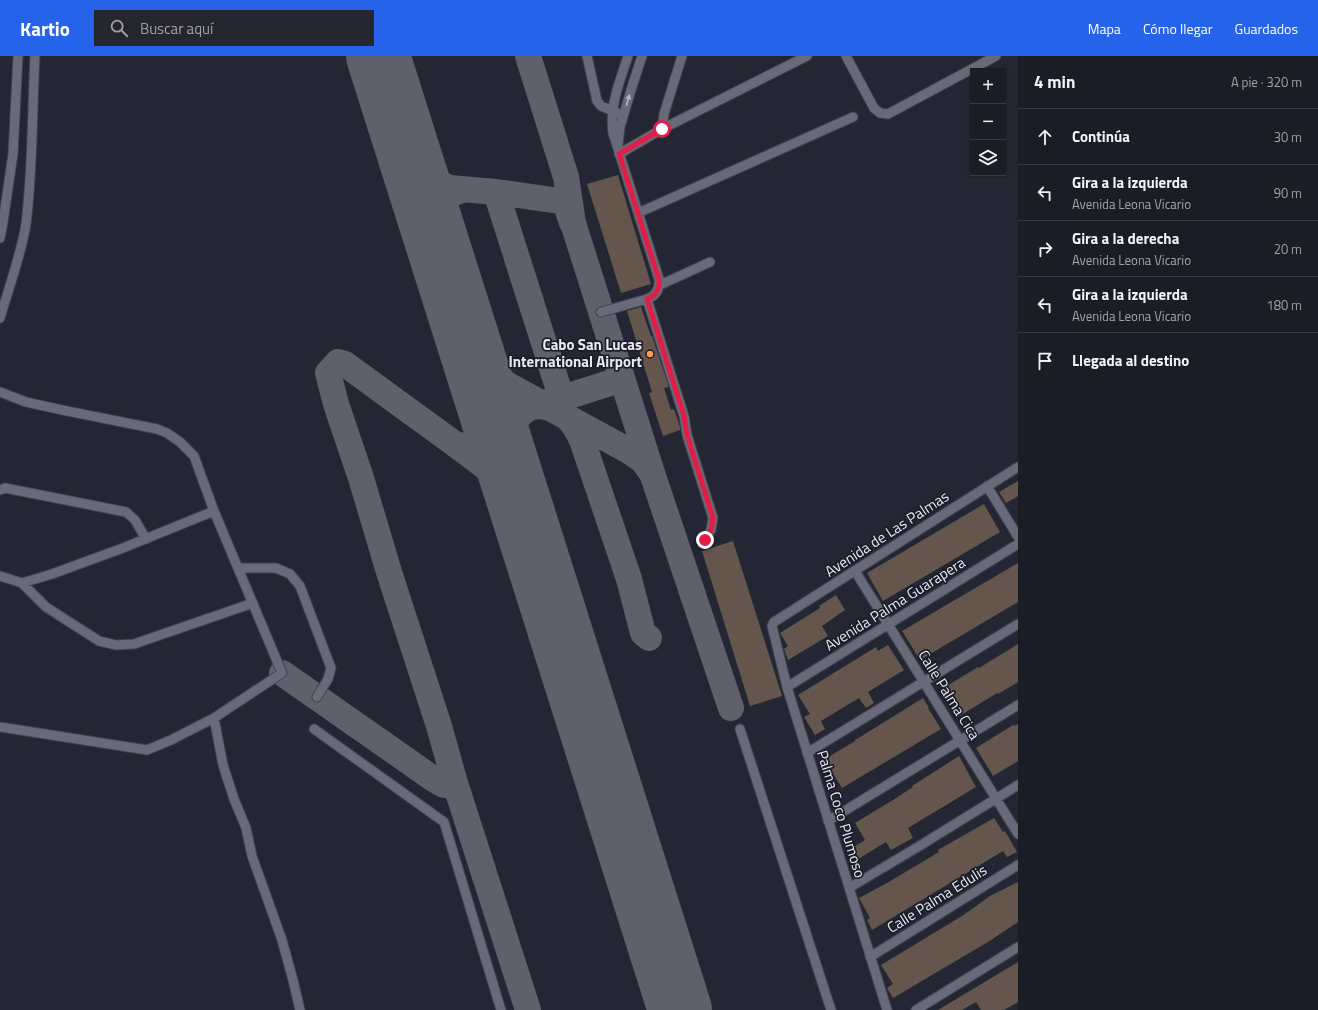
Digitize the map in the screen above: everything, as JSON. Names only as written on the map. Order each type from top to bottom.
[{"type":"street","points":[[0,238],[13,154],[18,56]]},
{"type":"street","points":[[0,318],[18,260],[26,225],[31,170],[35,56]]},
{"type":"street","points":[[586,56],[597,101],[601,106],[624,115]]},
{"type":"street","points":[[601,312],[647,299],[654,295],[659,289],[660,285],[612,128],[613,111],[618,87],[628,56]]},
{"type":"street","points":[[619,153],[619,135],[642,56]]},
{"type":"street","points":[[662,129],[664,114],[682,56]]},
{"type":"street","points":[[619,153],[662,129],[807,56]]},
{"type":"street","points":[[846,56],[874,108],[880,113],[888,114],[996,56]]},
{"type":"street","points":[[638,213],[852,117]]},
{"type":"street","points":[[660,285],[710,262]]},
{"type":"street","points":[[647,299],[684,416],[687,435],[713,518],[711,530],[705,540]]},
{"type":"street","points":[[0,392],[26,402],[157,429],[167,433],[180,442],[194,456],[214,511],[282,673],[214,718],[171,740],[147,750],[0,727]]},
{"type":"street","name":"Avenida de Las Palmas","points":[[772,626],[774,622],[1018,467]]},
{"type":"street","points":[[987,486],[1018,537]]},
{"type":"street","points":[[0,490],[5,488],[126,512],[135,520],[146,539]]},
{"type":"street","points":[[22,583],[52,574],[146,539],[214,511]]},
{"type":"street","name":"Avenida Palma Guarapera","points":[[787,687],[1018,544]]},
{"type":"street","points":[[238,568],[276,568],[290,574],[300,586],[331,668],[328,679],[317,697]]},
{"type":"street","name":"Calle Palma Cica","points":[[856,571],[1018,834]]},
{"type":"street","points":[[0,576],[22,583],[46,607],[99,641],[116,645],[134,644],[253,603]]},
{"type":"street","points":[[807,753],[1018,624]]},
{"type":"street","name":"Palma Coco Plumoso","points":[[772,626],[787,687],[887,1010]]},
{"type":"street","points":[[828,821],[1018,705]]},
{"type":"street","points":[[214,718],[223,765],[234,799],[246,828],[252,856],[282,940],[300,1010]]},
{"type":"street","points":[[314,729],[444,822],[501,1010]]},
{"type":"street","points":[[740,729],[831,1010]]},
{"type":"street","points":[[849,888],[1018,785]]},
{"type":"street","name":"Calle Palma Edulis","points":[[870,957],[1018,865]]},
{"type":"street","points":[[916,1010],[1018,947]]},
{"type":"building","points":[[618,175],[651,284],[621,293],[587,184]]},
{"type":"building","name":"Cabo San Lucas International Airport","points":[[641,307],[669,387],[664,388],[671,410],[674,409],[680,427],[680,430],[663,436],[649,393],[652,392],[627,311]]},
{"type":"building","points":[[1018,481],[1018,496],[1006,503],[999,492]]},
{"type":"building","points":[[984,504],[1000,532],[883,601],[867,573]]},
{"type":"building","points":[[733,541],[782,696],[750,706],[702,551]]},
{"type":"building","points":[[1018,563],[1018,602],[920,660],[902,631]]},
{"type":"building","points":[[836,595],[845,610],[822,626],[828,636],[788,660],[784,649],[788,646],[780,633],[820,608],[819,606]]},
{"type":"building","points":[[1018,644],[1018,682],[958,717],[940,690]]},
{"type":"building","points":[[888,645],[904,670],[868,692],[874,703],[866,708],[859,698],[821,721],[825,729],[815,735],[804,717],[810,714],[798,695],[876,647],[878,651]]},
{"type":"building","points":[[923,698],[941,729],[842,788],[830,769],[826,772],[820,762]]},
{"type":"building","points":[[1018,724],[1018,761],[993,776],[976,748],[1013,725]]},
{"type":"building","points":[[959,756],[976,787],[908,828],[913,838],[891,850],[886,842],[855,861],[849,850],[865,840],[855,823],[893,800]]},
{"type":"building","points":[[994,818],[1003,832],[1005,831],[1017,852],[1007,857],[1003,851],[872,930],[867,920],[870,918],[859,898],[887,883],[939,852],[938,850]]},
{"type":"building","points":[[1018,882],[1018,922],[988,942],[893,998],[887,988],[893,984],[881,965],[962,916],[990,896]]},
{"type":"building","points":[[1018,962],[1018,1002],[1004,1010],[981,1010],[976,1002],[962,1010],[938,1010]]},
{"type":"taxiway","points":[[528,56],[566,177],[573,223],[653,476],[731,708]]},
{"type":"taxiway","points":[[410,154],[416,163],[442,185],[450,188],[496,192],[560,201],[566,205],[572,223]]},
{"type":"taxiway","points":[[438,242],[436,224],[438,210],[445,199],[462,190]]},
{"type":"taxiway","points":[[496,192],[558,387],[554,398],[545,405]]},
{"type":"taxiway","points":[[467,334],[484,363],[506,384],[629,451],[643,461],[651,472]]},
{"type":"taxiway","points":[[282,673],[435,780],[444,785],[455,783],[439,726],[389,572],[361,478],[336,404],[328,373],[338,362],[345,364],[452,442],[457,444],[473,444],[483,438],[489,429],[490,406]]},
{"type":"taxiway","points":[[550,402],[613,382],[619,371]]},
{"type":"taxiway","points":[[535,549],[537,529],[512,451],[511,437],[515,422],[524,411],[538,406],[551,408]]},
{"type":"taxiway","points":[[565,415],[580,435],[629,579],[643,633],[649,638]]},
{"type":"taxiway","points":[[452,442],[492,472],[517,500],[523,511]]},
{"type":"taxiway","points":[[455,783],[528,1010]]},
{"type":"runway","points":[[378,56],[680,1010]]},
{"type":"place","name":"Cabo San Lucas International Airport","points":[[650,354]]},
{"type":"route","points":[[662,129],[619,154],[660,285],[659,289],[654,295],[647,299],[684,416],[687,435],[713,518],[713,525],[705,540]]}]
